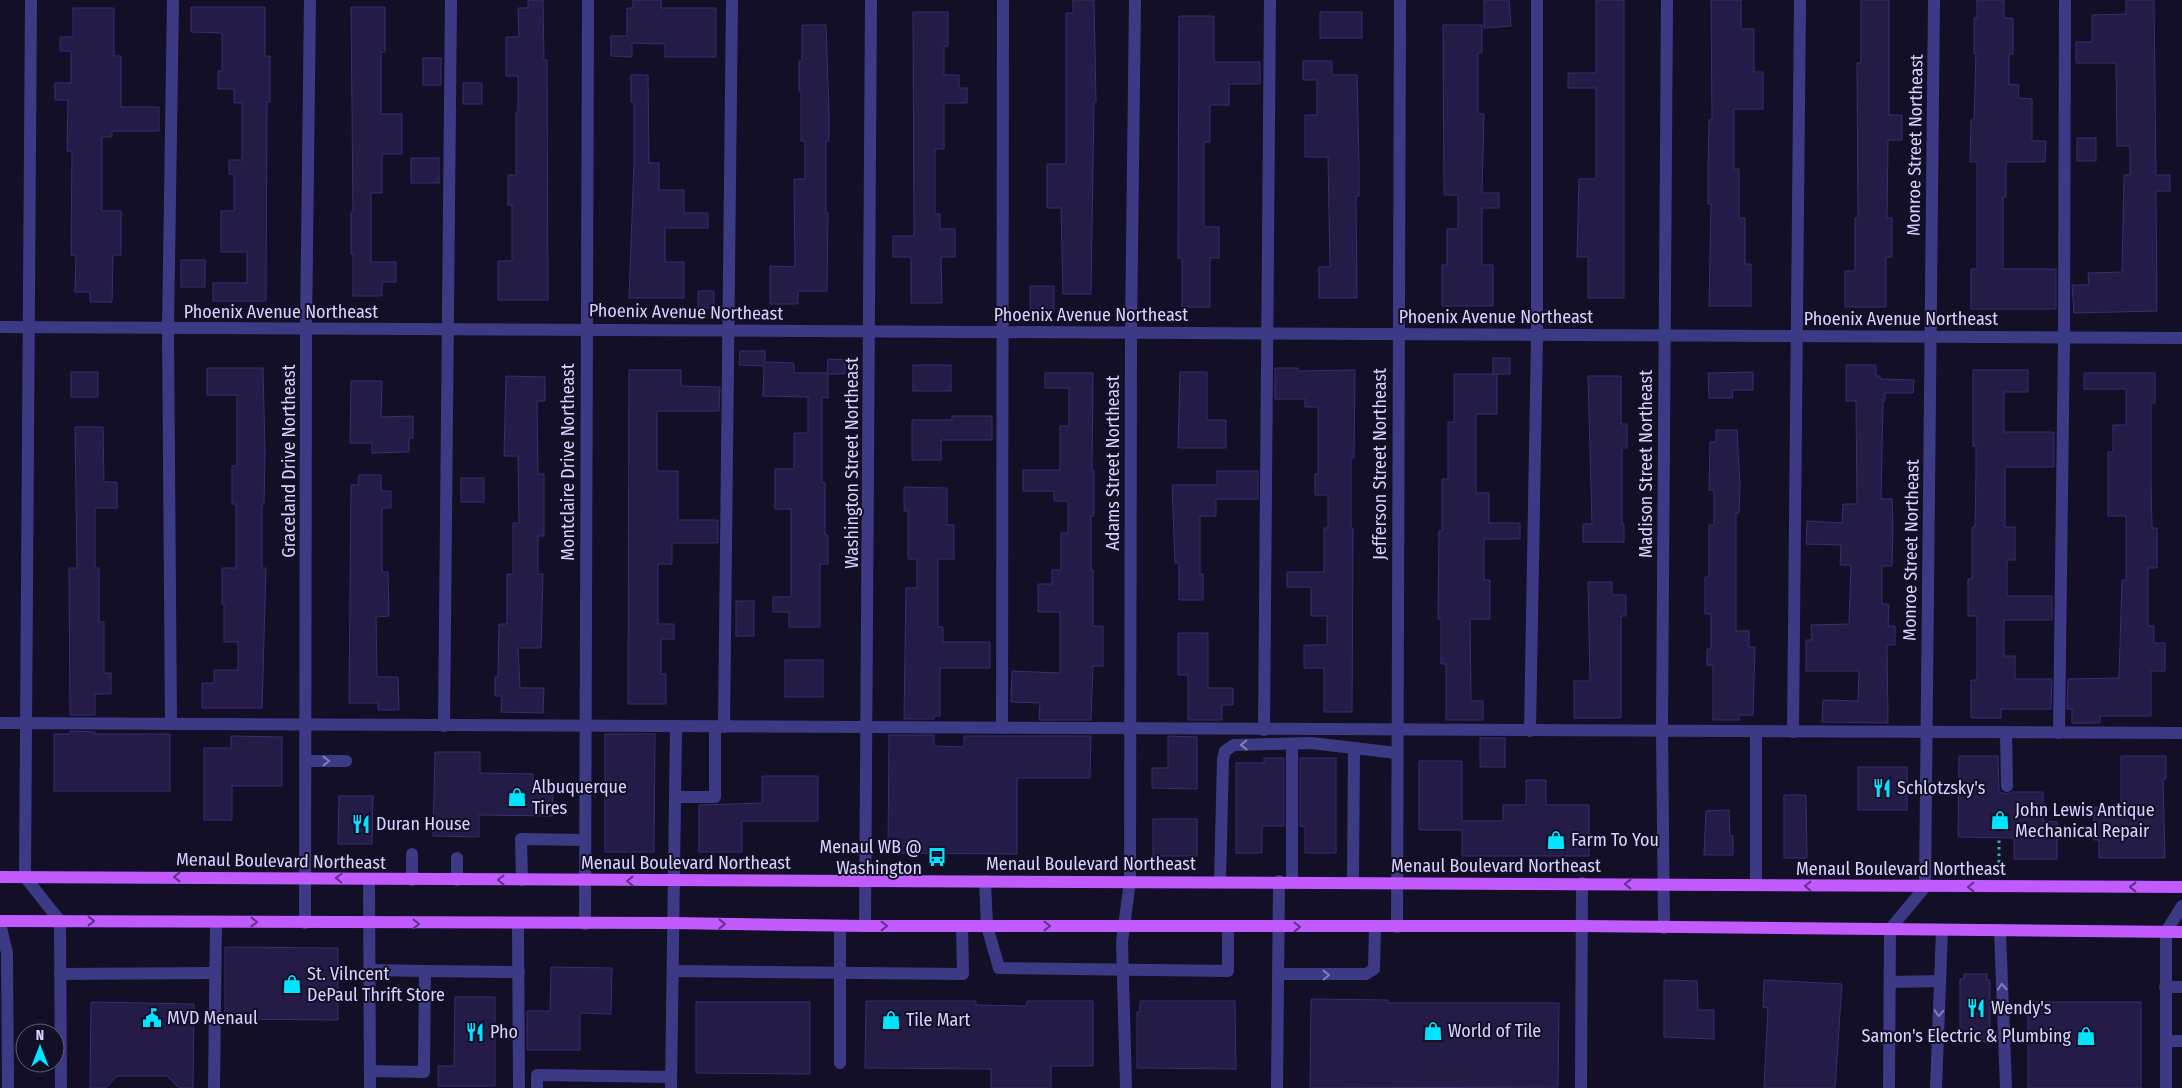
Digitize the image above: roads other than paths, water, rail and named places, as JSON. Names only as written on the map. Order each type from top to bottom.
[{"type":"main road","name":"Menaul Boulevard Northeast","points":[[0,877],[305,877],[412,880],[674,881],[1285,881],[1925,887],[2182,887]]},
{"type":"main road","points":[[0,922],[673,923],[840,926],[1228,927],[1582,926],[2182,932]]},
{"type":"street","points":[[31,0],[25,877],[60,921],[61,1088]]},
{"type":"street","points":[[171,724],[168,329],[173,0]]},
{"type":"street","name":"Graceland Drive Northeast","points":[[305,923],[306,329],[310,0]]},
{"type":"street","points":[[444,726],[451,0]]},
{"type":"street","name":"Montclaire Drive Northeast","points":[[585,924],[588,0]]},
{"type":"street","points":[[675,797],[715,797],[719,727],[730,331],[732,0]]},
{"type":"street","name":"Washington Street Northeast","points":[[865,926],[868,728],[871,0]]},
{"type":"street","points":[[1002,728],[1003,0]]},
{"type":"street","name":"Adams Street Northeast","points":[[1126,1088],[1123,970],[1124,926],[1130,882],[1131,333],[1135,0]]},
{"type":"street","points":[[1264,730],[1270,0]]},
{"type":"street","name":"Jefferson Street Northeast","points":[[1397,927],[1400,0]]},
{"type":"street","points":[[1530,731],[1536,335],[1536,0]]},
{"type":"street","name":"Madison Street Northeast","points":[[1664,928],[1662,730],[1667,0]]},
{"type":"street","points":[[1793,732],[1800,0]]},
{"type":"street","name":"Monroe Street Northeast","points":[[1925,887],[1934,0]]},
{"type":"street","points":[[2059,733],[2064,337],[2065,0]]},
{"type":"street","name":"Phoenix Avenue Northeast","points":[[0,327],[2182,338]]},
{"type":"street","points":[[0,724],[1002,728],[1397,732],[1662,730],[2182,734]]},
{"type":"street","points":[[519,1075],[537,1082],[671,1082],[676,727]]},
{"type":"street","points":[[1756,731],[1756,885]]},
{"type":"street","points":[[2006,733],[2007,786]]},
{"type":"street","points":[[1220,881],[1223,759],[1225,751],[1234,745],[1311,743],[1397,753]]},
{"type":"street","points":[[1277,1088],[1278,927],[1285,881],[1292,744]]},
{"type":"street","points":[[1353,882],[1354,748]]},
{"type":"street","points":[[305,761],[346,761]]},
{"type":"street","points":[[522,880],[521,839],[586,840]]},
{"type":"street","points":[[412,854],[412,880]]},
{"type":"street","points":[[457,858],[458,880]]},
{"type":"street","points":[[369,879],[370,1088]]},
{"type":"street","points":[[985,881],[987,926],[999,968],[1228,971],[1228,927]]},
{"type":"street","points":[[1581,1088],[1582,883]]},
{"type":"street","points":[[1888,1088],[1890,930],[1925,887]]},
{"type":"street","points":[[2166,1088],[2166,932],[2182,906]]},
{"type":"street","points":[[0,922],[7,954],[8,1088]]},
{"type":"street","points":[[214,1088],[216,922]]},
{"type":"street","points":[[518,924],[519,1088]]},
{"type":"street","points":[[840,926],[840,1063]]},
{"type":"street","points":[[673,971],[963,974],[962,926]]},
{"type":"street","points":[[1278,974],[1366,974],[1374,969],[1375,927]]},
{"type":"street","points":[[1936,1088],[1942,930]]},
{"type":"street","points":[[2000,930],[2006,1088]]},
{"type":"street","points":[[370,970],[519,972]]},
{"type":"street","points":[[370,1071],[424,1072],[425,971]]},
{"type":"street","points":[[60,974],[215,973]]},
{"type":"street","points":[[1890,982],[1940,981]]},
{"type":"street","points":[[2165,987],[2182,987]]},
{"type":"street","points":[[2166,1041],[2182,1041]]},
{"type":"place","name":"Schlotzsky's","points":[[1882,788]]},
{"type":"place","name":"Albuquerque Tires","points":[[517,797]]},
{"type":"place","name":"John Lewis Antique Mechanical Repair","points":[[2000,820]]},
{"type":"place","name":"Duran House","points":[[361,824]]},
{"type":"place","name":"Farm To You","points":[[1556,840]]},
{"type":"place","name":"Menaul WB @ Washington","points":[[937,857]]},
{"type":"place","name":"St. Vilncent DePaul Thrift Store","points":[[292,984]]},
{"type":"place","name":"Wendy's","points":[[1976,1008]]},
{"type":"place","name":"MVD Menaul","points":[[152,1018]]},
{"type":"place","name":"Tile Mart","points":[[891,1020]]},
{"type":"place","name":"World of Tile","points":[[1433,1031]]},
{"type":"place","name":"Pho","points":[[475,1032]]},
{"type":"place","name":"Samon's Electric & Plumbing","points":[[2086,1036]]}]
